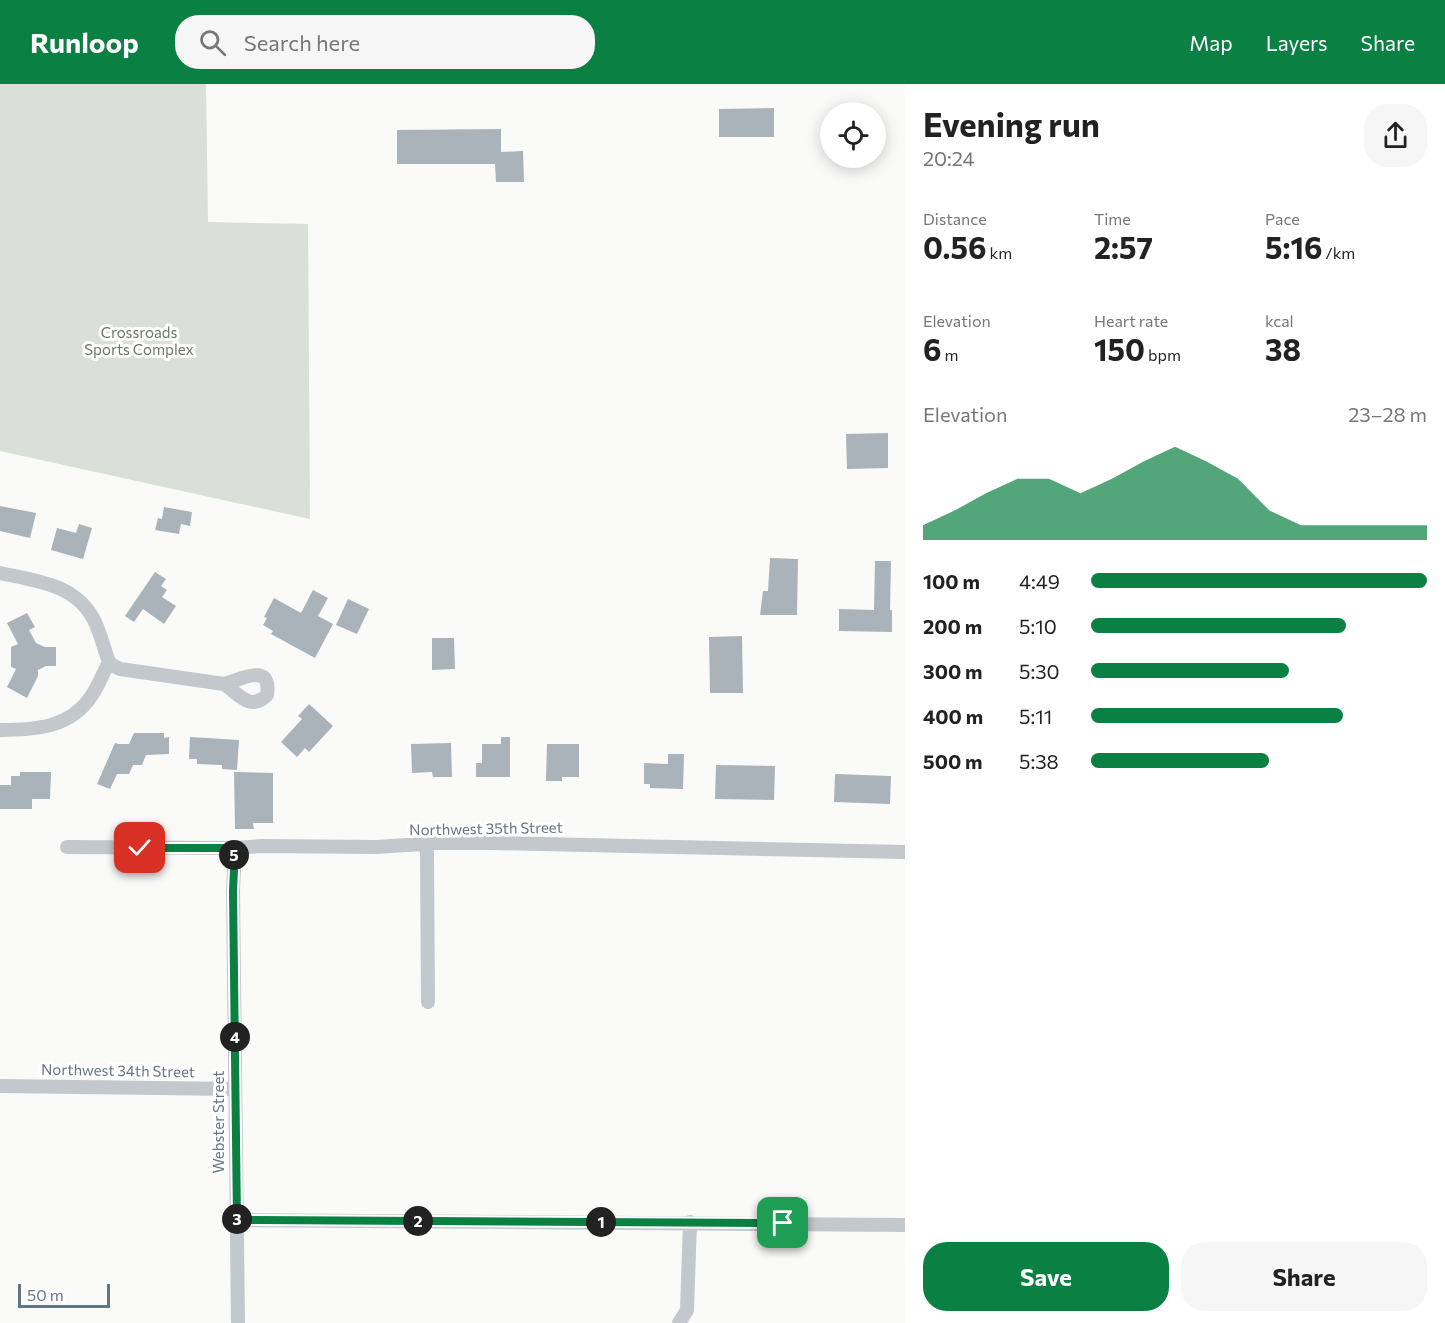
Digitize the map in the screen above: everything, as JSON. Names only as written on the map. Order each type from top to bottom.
[{"type":"street","points":[[0,573],[53,585],[75,597],[90,612],[109,662],[120,669],[224,684]]},
{"type":"street","points":[[0,730],[35,729],[62,723],[74,715],[92,696],[109,662]]},
{"type":"street","name":"Northwest 35th Street","points":[[67,847],[376,847],[438,843],[490,843],[905,852]]},
{"type":"street","points":[[425,844],[427,853],[428,1002]]},
{"type":"street","name":"Webster Street","points":[[235,848],[233,891],[237,1323]]},
{"type":"street","name":"Northwest 34th Street","points":[[0,1086],[235,1089]]},
{"type":"street","points":[[237,1220],[905,1225]]},
{"type":"street","points":[[679,1323],[687,1310],[690,1222]]},
{"type":"green space","name":"Crossroads Sports Complex","points":[[0,84],[206,84],[208,222],[308,224],[310,519],[0,451]]},
{"type":"building","points":[[774,108],[774,137],[719,137],[719,109]]},
{"type":"building","points":[[501,129],[501,152],[523,151],[524,182],[496,182],[495,164],[397,164],[397,130]]},
{"type":"building","points":[[888,433],[888,468],[847,469],[846,434]]},
{"type":"building","points":[[0,506],[36,513],[30,538],[0,531]]},
{"type":"building","points":[[164,507],[192,512],[190,526],[181,524],[179,534],[155,530],[158,518],[162,519]]},
{"type":"building","points":[[79,524],[92,528],[83,559],[51,550],[57,528],[76,533]]},
{"type":"building","points":[[770,558],[798,559],[797,615],[760,615],[763,591],[768,591]]},
{"type":"building","points":[[875,561],[891,561],[892,632],[839,631],[839,609],[874,610]]},
{"type":"building","points":[[155,572],[166,579],[161,586],[167,590],[162,597],[176,606],[164,624],[143,609],[134,622],[125,616]]},
{"type":"building","points":[[313,590],[328,598],[318,616],[333,624],[315,658],[271,634],[273,631],[263,625],[267,618],[264,617],[274,598],[301,613]]},
{"type":"building","points":[[348,599],[369,609],[357,634],[336,625]]},
{"type":"building","points":[[27,613],[35,627],[29,630],[36,643],[45,647],[56,647],[56,666],[46,666],[38,670],[38,676],[27,698],[7,687],[16,669],[11,667],[11,647],[18,644],[7,623]]},
{"type":"building","points":[[742,636],[743,693],[710,693],[709,637]]},
{"type":"building","points":[[432,638],[454,638],[455,669],[432,670]]},
{"type":"building","points":[[309,704],[333,726],[309,752],[305,748],[297,757],[281,742],[302,719],[298,716]]},
{"type":"building","points":[[134,733],[164,733],[164,738],[169,737],[169,754],[146,755],[142,765],[133,765],[129,774],[117,774],[110,789],[97,784],[115,743],[129,744]]},
{"type":"building","points":[[190,737],[239,740],[237,770],[222,769],[222,765],[197,764],[197,759],[189,759]]},
{"type":"building","points":[[501,737],[510,737],[510,777],[476,777],[476,763],[482,763],[482,744],[501,744]]},
{"type":"building","points":[[451,743],[452,777],[433,777],[432,772],[412,773],[411,744]]},
{"type":"building","points":[[547,744],[579,744],[579,777],[562,777],[562,781],[546,781]]},
{"type":"building","points":[[668,754],[684,754],[683,789],[650,788],[650,784],[644,784],[644,763],[668,764]]},
{"type":"building","points":[[716,765],[775,766],[774,800],[715,799]]},
{"type":"building","points":[[20,772],[51,772],[50,799],[32,799],[32,809],[0,809],[0,785],[11,785],[11,776],[20,776]]},
{"type":"building","points":[[234,772],[273,773],[273,823],[253,823],[254,829],[235,829]]},
{"type":"building","points":[[835,774],[891,776],[890,804],[834,802]]},
{"type":"route","points":[[140,848],[235,848],[233,891],[237,1220],[783,1223]]}]
